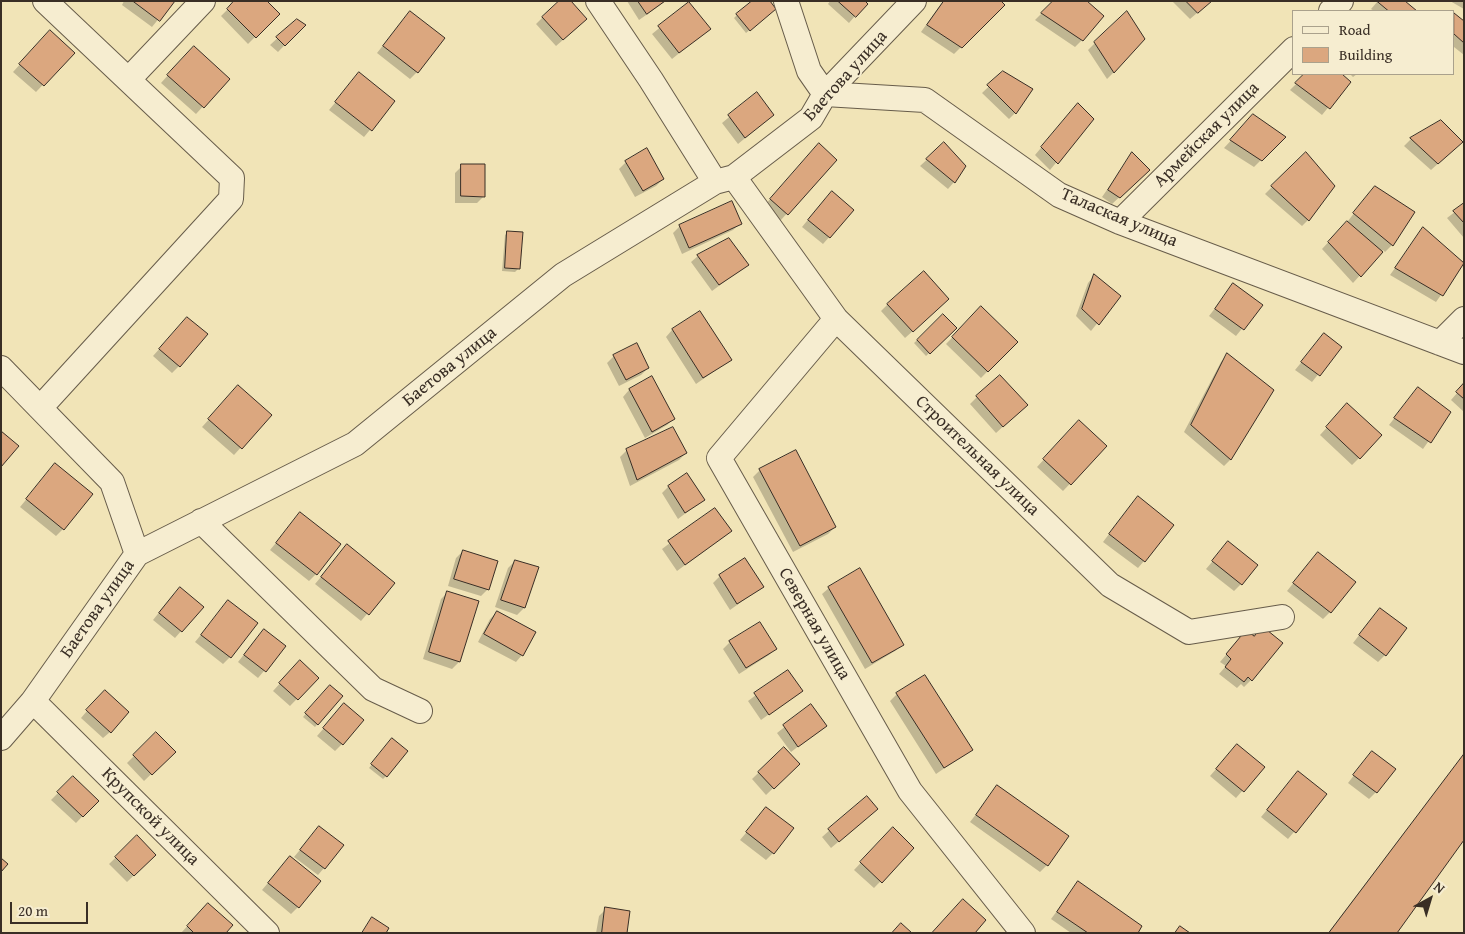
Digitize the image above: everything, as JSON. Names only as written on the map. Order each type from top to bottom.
[{"type":"street","points":[[40,408],[231,199],[232,178],[45,1]]},
{"type":"street","points":[[129,79],[204,1]]},
{"type":"street","name":"Строительная улица","points":[[598,1],[651,80],[724,180],[836,319],[1110,584],[1189,632],[1282,617]]},
{"type":"street","points":[[786,1],[809,71],[825,94]]},
{"type":"street","name":"Баетова улица","points":[[1,738],[33,701],[137,554],[355,444],[563,275],[724,180],[810,118],[825,94],[914,1]]},
{"type":"street","points":[[1332,10],[1341,1]]},
{"type":"street","name":"Армейская улица","points":[[1120,222],[1292,51]]},
{"type":"street","name":"Талаская улица","points":[[825,94],[925,100],[1059,195],[1120,222],[1464,352]]},
{"type":"street","name":"Северная улица","points":[[836,319],[719,458],[910,791],[1023,933]]},
{"type":"street","points":[[1440,343],[1464,319]]},
{"type":"street","points":[[1,368],[112,482],[137,554]]},
{"type":"street","points":[[201,521],[373,688],[420,711]]},
{"type":"street","name":"Крупской улица","points":[[33,701],[267,933]]},
{"type":"building","points":[[133,1],[175,1],[160,21]]},
{"type":"building","points":[[234,1],[267,1],[280,14],[256,38],[227,9]]},
{"type":"building","points":[[559,1],[571,1],[587,19],[563,40],[542,17]]},
{"type":"building","points":[[638,1],[665,1],[647,14]]},
{"type":"building","points":[[752,1],[770,1],[776,9],[750,31],[736,14]]},
{"type":"building","points":[[838,1],[865,1],[868,4],[856,17]]},
{"type":"building","points":[[944,1],[1001,1],[1005,5],[962,48],[927,25]]},
{"type":"building","points":[[1053,1],[1087,1],[1104,16],[1083,41],[1041,13]]},
{"type":"building","points":[[1186,1],[1212,1],[1198,13]]},
{"type":"building","points":[[1377,1],[1405,1],[1416,10],[1388,10]]},
{"type":"building","points":[[689,2],[711,29],[679,53],[658,26]]},
{"type":"building","points":[[410,11],[445,38],[418,73],[383,46]]},
{"type":"building","points":[[1127,11],[1145,39],[1114,73],[1094,42]]},
{"type":"building","points":[[1455,14],[1464,21],[1464,43],[1455,35]]},
{"type":"building","points":[[297,19],[306,25],[285,46],[276,37]]},
{"type":"building","points":[[50,30],[75,53],[44,86],[19,64]]},
{"type":"building","points":[[194,46],[230,79],[204,108],[167,75]]},
{"type":"building","points":[[1003,71],[1033,89],[1016,114],[987,85]]},
{"type":"building","points":[[359,72],[395,101],[372,131],[335,102]]},
{"type":"building","points":[[1303,75],[1343,75],[1351,82],[1330,109],[1295,83]]},
{"type":"building","points":[[757,92],[774,115],[745,138],[728,115]]},
{"type":"building","points":[[1078,103],[1094,119],[1058,164],[1041,147]]},
{"type":"building","points":[[1253,114],[1286,137],[1262,161],[1230,140]]},
{"type":"building","points":[[1441,120],[1463,142],[1438,164],[1410,138]]},
{"type":"building","points":[[944,142],[966,166],[955,183],[926,159]]},
{"type":"building","points":[[819,143],[837,160],[788,215],[770,199]]},
{"type":"building","points":[[647,148],[664,179],[643,191],[625,161]]},
{"type":"building","points":[[1132,152],[1150,170],[1120,198],[1108,190]]},
{"type":"building","points":[[1306,152],[1335,186],[1309,221],[1271,186]]},
{"type":"building","points":[[461,164],[485,164],[485,197],[461,196]]},
{"type":"building","points":[[1375,186],[1415,212],[1393,246],[1353,213]]},
{"type":"building","points":[[832,191],[854,210],[830,238],[808,220]]},
{"type":"building","points":[[732,201],[742,224],[689,248],[679,225]]},
{"type":"building","points":[[1464,203],[1464,223],[1453,211]]},
{"type":"building","points":[[1347,221],[1383,252],[1361,277],[1328,242]]},
{"type":"building","points":[[1423,227],[1464,263],[1443,296],[1395,268]]},
{"type":"building","points":[[507,231],[523,232],[520,269],[505,268]]},
{"type":"building","points":[[729,238],[749,265],[719,285],[697,255]]},
{"type":"building","points":[[924,271],[949,299],[913,332],[887,304]]},
{"type":"building","points":[[1094,274],[1121,296],[1099,325],[1082,309]]},
{"type":"building","points":[[1233,283],[1263,305],[1244,330],[1215,309]]},
{"type":"building","points":[[981,306],[1018,342],[988,372],[952,337]]},
{"type":"building","points":[[700,311],[732,360],[703,378],[672,329]]},
{"type":"building","points":[[943,314],[957,328],[930,354],[917,340]]},
{"type":"building","points":[[187,317],[208,334],[180,367],[159,349]]},
{"type":"building","points":[[1324,333],[1342,347],[1320,376],[1301,362]]},
{"type":"building","points":[[637,343],[649,368],[626,380],[613,355]]},
{"type":"building","points":[[1227,353],[1274,390],[1231,460],[1191,425]]},
{"type":"building","points":[[1000,375],[1028,405],[1003,427],[976,396]]},
{"type":"building","points":[[652,376],[675,419],[652,432],[629,389]]},
{"type":"building","points":[[1464,383],[1464,399],[1456,392]]},
{"type":"building","points":[[238,385],[272,415],[242,449],[208,419]]},
{"type":"building","points":[[1418,387],[1451,412],[1431,443],[1394,418]]},
{"type":"building","points":[[1347,403],[1382,435],[1360,459],[1326,427]]},
{"type":"building","points":[[1079,420],[1107,446],[1071,485],[1043,459]]},
{"type":"building","points":[[673,427],[687,453],[637,480],[626,449]]},
{"type":"building","points":[[1,431],[19,446],[1,467]]},
{"type":"building","points":[[796,450],[836,527],[800,546],[759,469]]},
{"type":"building","points":[[55,463],[93,494],[64,530],[26,499]]},
{"type":"building","points":[[687,473],[705,500],[685,513],[668,486]]},
{"type":"building","points":[[1138,496],[1174,525],[1145,562],[1109,534]]},
{"type":"building","points":[[715,508],[732,531],[685,565],[668,541]]},
{"type":"building","points":[[300,512],[341,544],[317,575],[276,543]]},
{"type":"building","points":[[1228,541],[1258,565],[1242,585],[1212,561]]},
{"type":"building","points":[[347,544],[395,583],[369,615],[321,577]]},
{"type":"building","points":[[463,550],[498,561],[489,590],[454,579]]},
{"type":"building","points":[[1318,552],[1356,582],[1331,613],[1293,583]]},
{"type":"building","points":[[745,558],[764,587],[737,604],[719,575]]},
{"type":"building","points":[[515,560],[539,567],[525,608],[501,600]]},
{"type":"building","points":[[860,568],[904,645],[872,663],[828,587]]},
{"type":"building","points":[[180,587],[204,607],[182,632],[159,613]]},
{"type":"building","points":[[447,591],[479,601],[460,662],[429,652]]},
{"type":"building","points":[[228,600],[258,623],[231,658],[201,635]]},
{"type":"building","points":[[1380,608],[1407,628],[1386,656],[1359,635]]},
{"type":"building","points":[[497,611],[536,632],[523,656],[484,634]]},
{"type":"building","points":[[760,622],[777,649],[746,668],[729,641]]},
{"type":"building","points":[[1262,626],[1283,643],[1252,681],[1248,677],[1244,682],[1225,667],[1231,659],[1226,654],[1246,630],[1254,636]]},
{"type":"building","points":[[264,629],[286,646],[266,672],[244,655]]},
{"type":"building","points":[[300,660],[319,678],[298,700],[279,683]]},
{"type":"building","points":[[788,670],[803,691],[769,715],[754,693]]},
{"type":"building","points":[[925,675],[973,750],[944,768],[896,693]]},
{"type":"building","points":[[330,685],[343,696],[318,725],[305,713]]},
{"type":"building","points":[[105,690],[129,712],[111,733],[86,710]]},
{"type":"building","points":[[344,703],[364,720],[343,745],[323,728]]},
{"type":"building","points":[[811,704],[827,726],[798,747],[783,725]]},
{"type":"building","points":[[156,732],[176,752],[152,775],[133,755]]},
{"type":"building","points":[[392,738],[408,751],[387,777],[371,764]]},
{"type":"building","points":[[1237,744],[1265,767],[1244,792],[1216,769]]},
{"type":"building","points":[[784,747],[800,764],[774,789],[758,772]]},
{"type":"building","points":[[1372,751],[1396,769],[1377,793],[1353,775]]},
{"type":"building","points":[[1464,754],[1464,840],[1397,933],[1329,933]]},
{"type":"building","points":[[1298,771],[1327,794],[1296,833],[1267,810]]},
{"type":"building","points":[[73,776],[99,801],[83,817],[57,792]]},
{"type":"building","points":[[997,785],[1069,836],[1048,866],[976,815]]},
{"type":"building","points":[[867,796],[878,809],[839,842],[828,829]]},
{"type":"building","points":[[766,807],[794,828],[774,854],[746,832]]},
{"type":"building","points":[[319,826],[344,845],[325,869],[300,850]]},
{"type":"building","points":[[893,827],[914,848],[882,883],[860,862]]},
{"type":"building","points":[[137,835],[156,855],[134,876],[115,857]]},
{"type":"building","points":[[290,856],[321,881],[299,908],[268,883]]},
{"type":"building","points":[[1,858],[8,864],[1,872]]},
{"type":"building","points":[[1078,881],[1142,926],[1138,933],[1088,933],[1057,912]]},
{"type":"building","points":[[963,899],[986,920],[975,933],[932,933]]},
{"type":"building","points":[[208,903],[233,925],[226,933],[194,933],[187,926]]},
{"type":"building","points":[[605,907],[630,911],[627,933],[602,933]]},
{"type":"building","points":[[372,917],[389,928],[386,933],[362,933]]},
{"type":"building","points":[[901,923],[912,933],[892,933]]},
{"type":"building","points":[[1180,926],[1190,933],[1175,933]]}]
